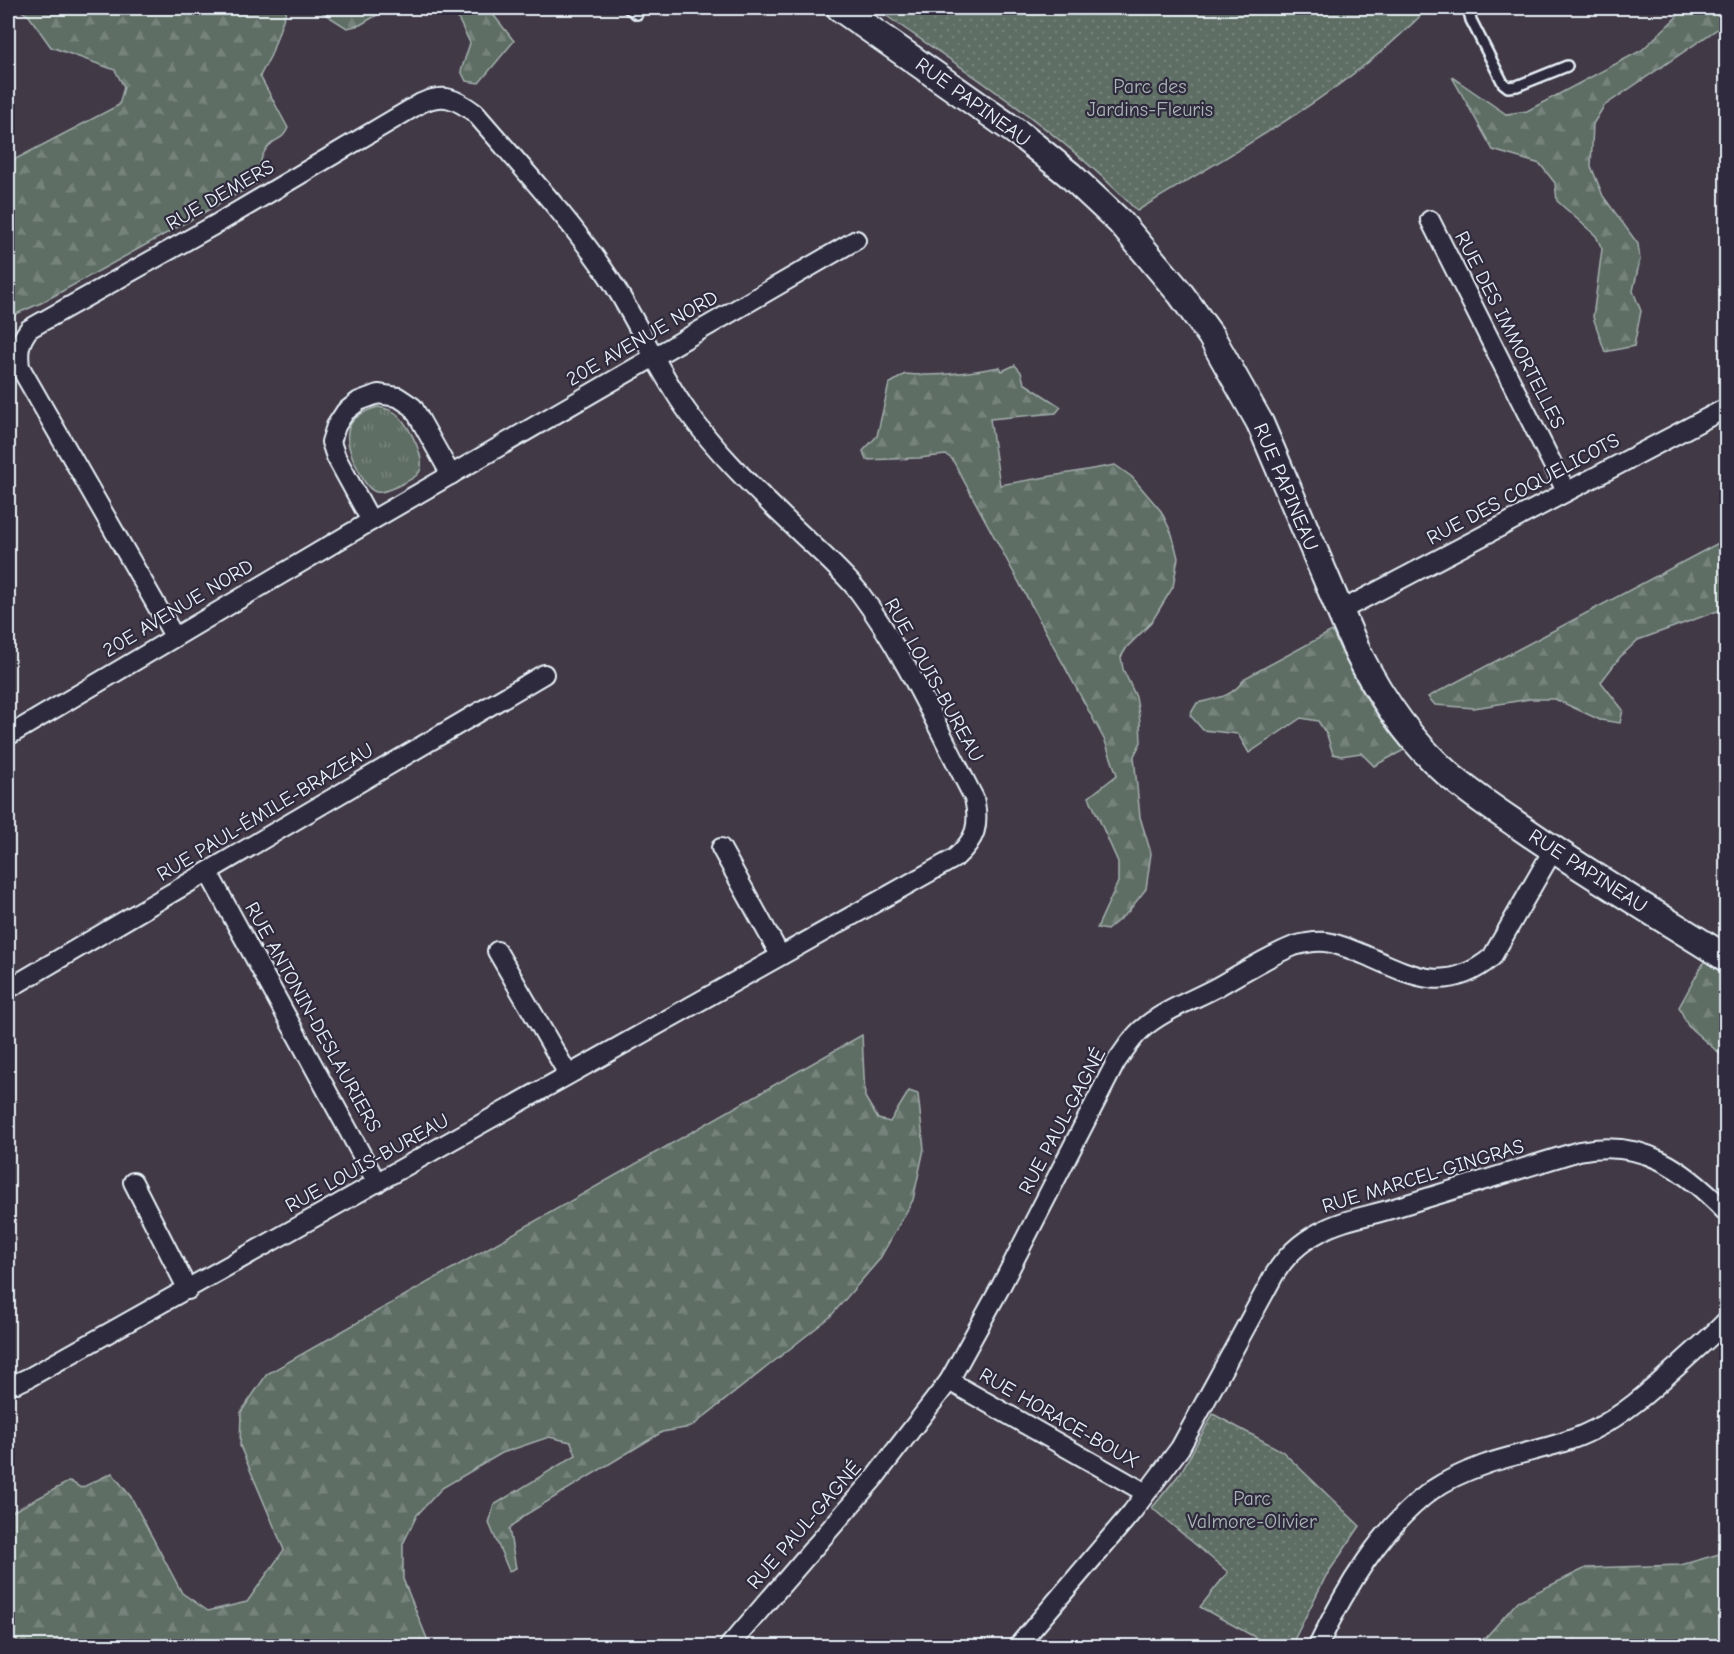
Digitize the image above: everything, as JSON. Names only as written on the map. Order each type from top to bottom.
[{"type":"street","name":"RUE PAPINEAU","points":[[840,8],[1048,156],[1120,222],[1180,293],[1210,336],[1260,423],[1340,611],[1376,689],[1423,749],[1474,795],[1553,849],[1726,958]]},
{"type":"street","name":"RUE DEMERS","points":[[174,636],[20,367],[18,351],[21,339],[29,328],[218,223],[421,103],[435,97],[448,98],[461,103],[475,113],[560,211],[585,242],[612,283],[654,357]]},
{"type":"street","name":"RUE DES IMMORTELLES","points":[[1430,220],[1566,491]]},
{"type":"street","name":"20E AVENUE NORD","points":[[8,736],[371,520],[856,240]]},
{"type":"street","name":"RUE LOUIS-BUREAU","points":[[8,1383],[17,1383],[30,1377],[188,1290],[955,858],[966,848],[976,831],[978,815],[974,798],[896,650],[858,591],[726,459],[686,410],[654,357]]},
{"type":"street","points":[[371,520],[336,457],[331,442],[336,426],[345,412],[359,400],[378,394],[398,397],[412,407],[452,475]]},
{"type":"street","name":"RUE DES COQUELICOTS","points":[[1340,611],[1726,408]]},
{"type":"street","name":"RUE PAUL-ÉMILE-BRAZEAU","points":[[8,989],[544,674]]},
{"type":"street","points":[[721,848],[780,955]]},
{"type":"street","name":"RUE PAUL-GAGNÉ","points":[[729,1647],[875,1477],[949,1381],[1000,1288],[1116,1062],[1142,1029],[1161,1016],[1274,956],[1294,946],[1310,943],[1340,944],[1406,973],[1427,979],[1444,979],[1464,975],[1479,968],[1492,957],[1553,849]]},
{"type":"street","name":"RUE ANTONIN-DESLAURIERS","points":[[208,872],[378,1183]]},
{"type":"street","points":[[497,951],[568,1074]]},
{"type":"street","name":"RUE MARCEL-GINGRAS","points":[[1018,1647],[1146,1494],[1180,1448],[1284,1259],[1295,1247],[1321,1231],[1579,1151],[1600,1147],[1618,1148],[1654,1156],[1672,1166],[1715,1200],[1726,1212]]},
{"type":"street","points":[[133,1182],[188,1290]]},
{"type":"street","points":[[1318,1647],[1333,1615],[1364,1563],[1396,1523],[1433,1490],[1482,1466],[1571,1439],[1610,1422],[1642,1399],[1726,1321]]},
{"type":"street","name":"RUE HORACE-BOUX","points":[[949,1381],[1146,1494]]},
{"type":"lane","points":[[628,8],[637,14]]},
{"type":"lane","points":[[1471,8],[1469,12],[1471,20],[1503,83],[1508,87],[1517,86],[1567,66]]},
{"type":"green space","points":[[17,8],[287,8],[271,55],[260,76],[288,128],[284,135],[270,145],[264,153],[257,183],[41,303],[9,317],[8,163],[119,105],[124,87],[115,70],[51,47],[29,16]]},
{"type":"green space","points":[[315,8],[389,8],[360,25],[347,28]]},
{"type":"green space","points":[[453,8],[488,8],[514,41],[479,83],[466,81],[461,71],[470,43]]},
{"type":"green space","name":"Parc des Jardins-Fleuris","points":[[875,8],[1428,8],[1396,39],[1326,94],[1137,211],[1077,154],[1045,128]]},
{"type":"green space","points":[[1686,8],[1726,8],[1726,23],[1604,106],[1593,124],[1591,166],[1603,196],[1638,244],[1640,260],[1633,291],[1641,311],[1634,346],[1605,352],[1593,317],[1602,249],[1596,236],[1557,201],[1555,183],[1540,164],[1493,150],[1452,77],[1506,114],[1527,111],[1642,50]]},
{"type":"green space","points":[[1015,365],[1021,372],[1024,383],[1061,407],[1056,413],[990,419],[1000,485],[1115,465],[1132,477],[1161,511],[1172,534],[1178,558],[1173,587],[1151,623],[1127,647],[1121,657],[1123,669],[1136,697],[1140,721],[1141,742],[1134,756],[1140,817],[1151,853],[1146,889],[1128,912],[1107,930],[1097,928],[1118,882],[1118,862],[1089,797],[1117,775],[1105,741],[952,459],[946,455],[866,460],[863,451],[877,436],[889,384],[905,374],[953,374],[1000,367],[1002,371]]},
{"type":"green space","points":[[378,407],[395,412],[403,421],[416,444],[421,468],[415,477],[385,491],[376,492],[370,489],[354,460],[350,450],[348,432],[356,417]]},
{"type":"green space","points":[[1726,539],[1726,608],[1638,640],[1620,657],[1601,682],[1623,710],[1620,723],[1600,720],[1555,699],[1530,699],[1474,708],[1435,705],[1428,697]]},
{"type":"green space","points":[[1332,631],[1363,693],[1404,750],[1374,766],[1361,753],[1341,756],[1333,754],[1327,735],[1318,721],[1301,718],[1249,753],[1238,734],[1203,730],[1190,715],[1197,703],[1230,693],[1245,678]]},
{"type":"green space","points":[[1705,960],[1726,974],[1726,1059],[1688,1026],[1679,1007]]},
{"type":"green space","points":[[862,1035],[865,1097],[878,1119],[890,1122],[909,1091],[918,1094],[924,1149],[913,1200],[879,1260],[830,1317],[691,1427],[662,1432],[525,1515],[509,1529],[516,1568],[509,1571],[489,1523],[494,1505],[576,1455],[571,1442],[549,1437],[502,1453],[442,1488],[417,1515],[403,1544],[403,1579],[430,1646],[8,1646],[8,1514],[70,1481],[81,1488],[112,1473],[131,1497],[182,1593],[208,1611],[247,1602],[284,1550],[240,1446],[241,1412],[267,1374]]},
{"type":"green space","name":"Parc Valmore-Olivier","points":[[1213,1414],[1282,1451],[1360,1526],[1326,1576],[1291,1646],[1271,1646],[1200,1607],[1228,1572],[1152,1508],[1181,1472]]},
{"type":"green space","points":[[1726,1552],[1726,1646],[1478,1646],[1518,1601],[1586,1568],[1681,1565]]}]
